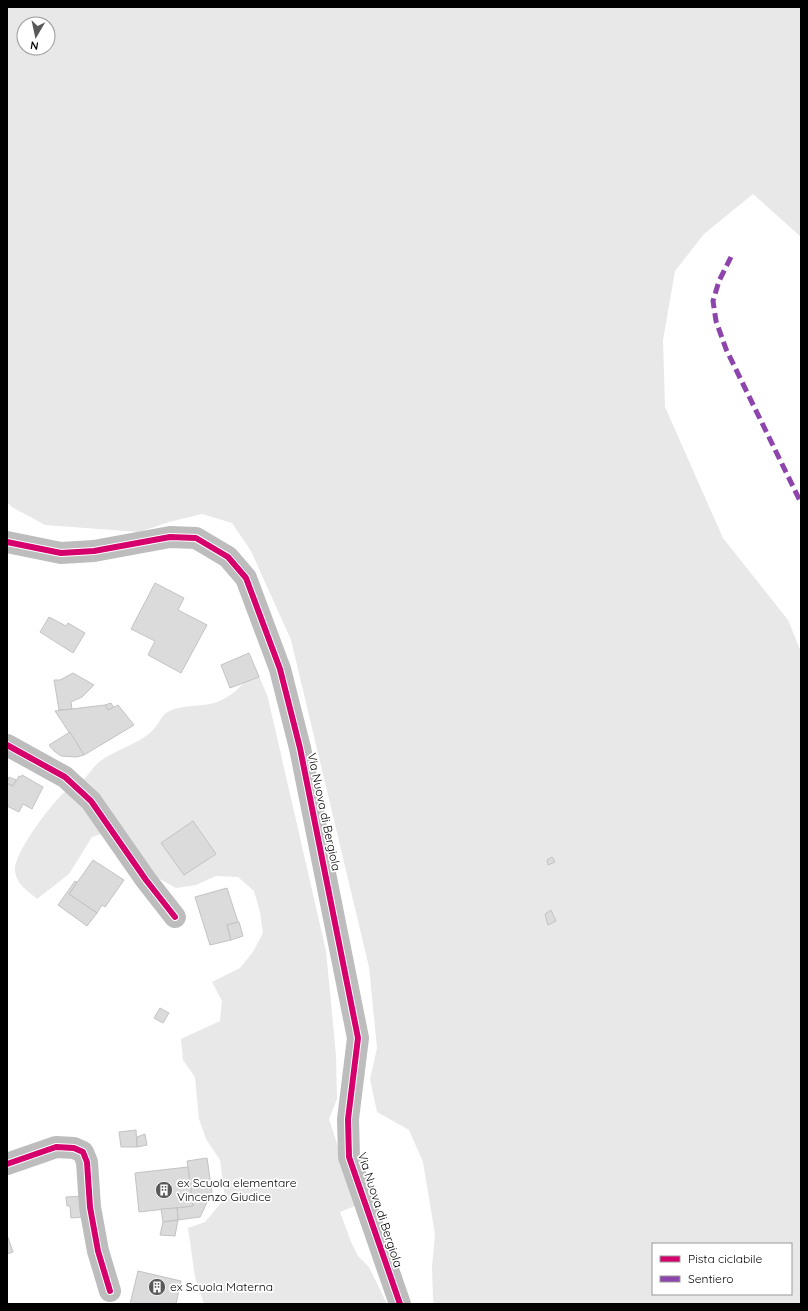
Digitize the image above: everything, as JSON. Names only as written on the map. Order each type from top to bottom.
[{"type":"street","name":"Via Nuova di Bergiola","points":[[7,542],[61,553],[94,551],[170,537],[196,538],[228,557],[246,578],[280,669],[298,741],[358,1038],[348,1119],[349,1157],[400,1304]]},
{"type":"street","points":[[7,745],[65,777],[91,801],[146,880],[175,917]]},
{"type":"street","points":[[7,1164],[56,1147],[74,1148],[83,1152],[87,1162],[90,1207],[98,1251],[110,1291]]},
{"type":"shaded area","points":[[7,7],[801,7],[801,237],[753,194],[704,234],[675,271],[663,340],[665,407],[723,538],[788,620],[801,652],[801,1304],[434,1304],[432,1267],[435,1234],[423,1162],[409,1130],[377,1112],[370,1079],[377,1048],[369,967],[291,640],[251,551],[232,523],[202,514],[169,522],[139,532],[45,525],[12,507],[7,502]]},
{"type":"shaded area","points":[[256,668],[268,698],[326,951],[336,1055],[337,1099],[329,1119],[351,1187],[355,1206],[340,1212],[358,1256],[369,1267],[387,1304],[204,1304],[195,1277],[188,1228],[205,1222],[225,1198],[220,1160],[206,1139],[199,1119],[195,1077],[183,1060],[181,1039],[220,1021],[222,1001],[212,982],[240,968],[253,952],[263,933],[260,912],[254,891],[238,877],[216,876],[196,885],[176,888],[156,877],[113,830],[92,837],[69,874],[37,899],[20,884],[16,877],[16,864],[26,841],[44,816],[69,788],[85,778],[99,762],[141,740],[155,728],[166,713],[175,709],[213,703],[228,697],[240,687]]},
{"type":"building","points":[[155,583],[184,598],[178,610],[207,625],[181,673],[148,655],[155,641],[131,629]]},
{"type":"building","points":[[49,617],[66,626],[68,623],[85,633],[73,653],[40,632]]},
{"type":"building","points":[[249,653],[259,677],[230,688],[221,665]]},
{"type":"building","points":[[73,673],[94,685],[82,697],[71,702],[72,709],[59,710],[54,680],[60,680]]},
{"type":"building","points":[[111,703],[114,708],[108,710],[105,705]]},
{"type":"building","points":[[105,705],[108,710],[118,705],[134,725],[84,755],[55,711]]},
{"type":"building","points":[[70,732],[84,755],[76,757],[61,756],[49,745]]},
{"type":"building","points":[[22,775],[43,787],[32,809],[23,804],[19,812],[7,806],[7,783],[13,786],[19,776],[21,777]]},
{"type":"building","points":[[9,777],[16,780],[13,786],[7,783]]},
{"type":"building","points":[[193,821],[216,854],[184,875],[161,843]]},
{"type":"building","points":[[552,857],[555,862],[548,865],[547,860]]},
{"type":"building","points":[[93,860],[124,880],[105,907],[102,905],[97,913],[69,894]]},
{"type":"building","points":[[75,881],[77,882],[69,894],[97,913],[87,926],[58,905]]},
{"type":"building","points":[[227,888],[238,922],[227,925],[231,940],[210,945],[195,897]]},
{"type":"building","points":[[551,910],[556,921],[548,925],[545,914]]},
{"type":"building","points":[[239,922],[243,936],[231,940],[227,925]]},
{"type":"building","points":[[160,1008],[169,1013],[163,1023],[154,1018]]},
{"type":"building","points":[[136,1130],[137,1147],[121,1147],[119,1132]]},
{"type":"building","points":[[145,1134],[147,1145],[137,1147],[137,1137]]},
{"type":"building","name":"ex Scuola elementare Vincenzo Giudice","points":[[207,1158],[212,1192],[200,1217],[178,1220],[177,1208],[193,1206],[187,1161]]},
{"type":"building","name":"ex Scuola elementare Vincenzo Giudice","points":[[188,1167],[193,1206],[139,1212],[135,1173]]},
{"type":"building","points":[[83,1196],[84,1217],[71,1218],[70,1206],[67,1206],[66,1197]]},
{"type":"building","name":"ex Scuola elementare Vincenzo Giudice","points":[[177,1208],[178,1220],[163,1222],[161,1209]]},
{"type":"building","name":"ex Scuola elementare Vincenzo Giudice","points":[[178,1220],[175,1236],[160,1235],[163,1222]]},
{"type":"building","points":[[7,1235],[13,1252],[7,1254]]},
{"type":"building","name":"ex Scuola Materna","points":[[138,1271],[181,1281],[176,1304],[130,1304]]},
{"type":"marked path","points":[[731,257],[719,281],[713,301],[716,321],[726,349],[801,503]]},
{"type":"cycle path","points":[[7,542],[61,553],[94,551],[170,537],[196,538],[228,557],[246,578],[280,669],[300,748],[358,1038],[348,1119],[349,1157],[400,1304]]},
{"type":"cycle path","points":[[7,745],[65,777],[91,801],[146,880],[175,917]]},
{"type":"cycle path","points":[[7,1164],[56,1147],[74,1148],[83,1152],[87,1162],[90,1207],[98,1251],[110,1291]]},
{"type":"place","name":"ex Scuola elementare Vincenzo Giudice","points":[[164,1190]]},
{"type":"place","name":"ex Scuola Materna","points":[[157,1287]]}]
